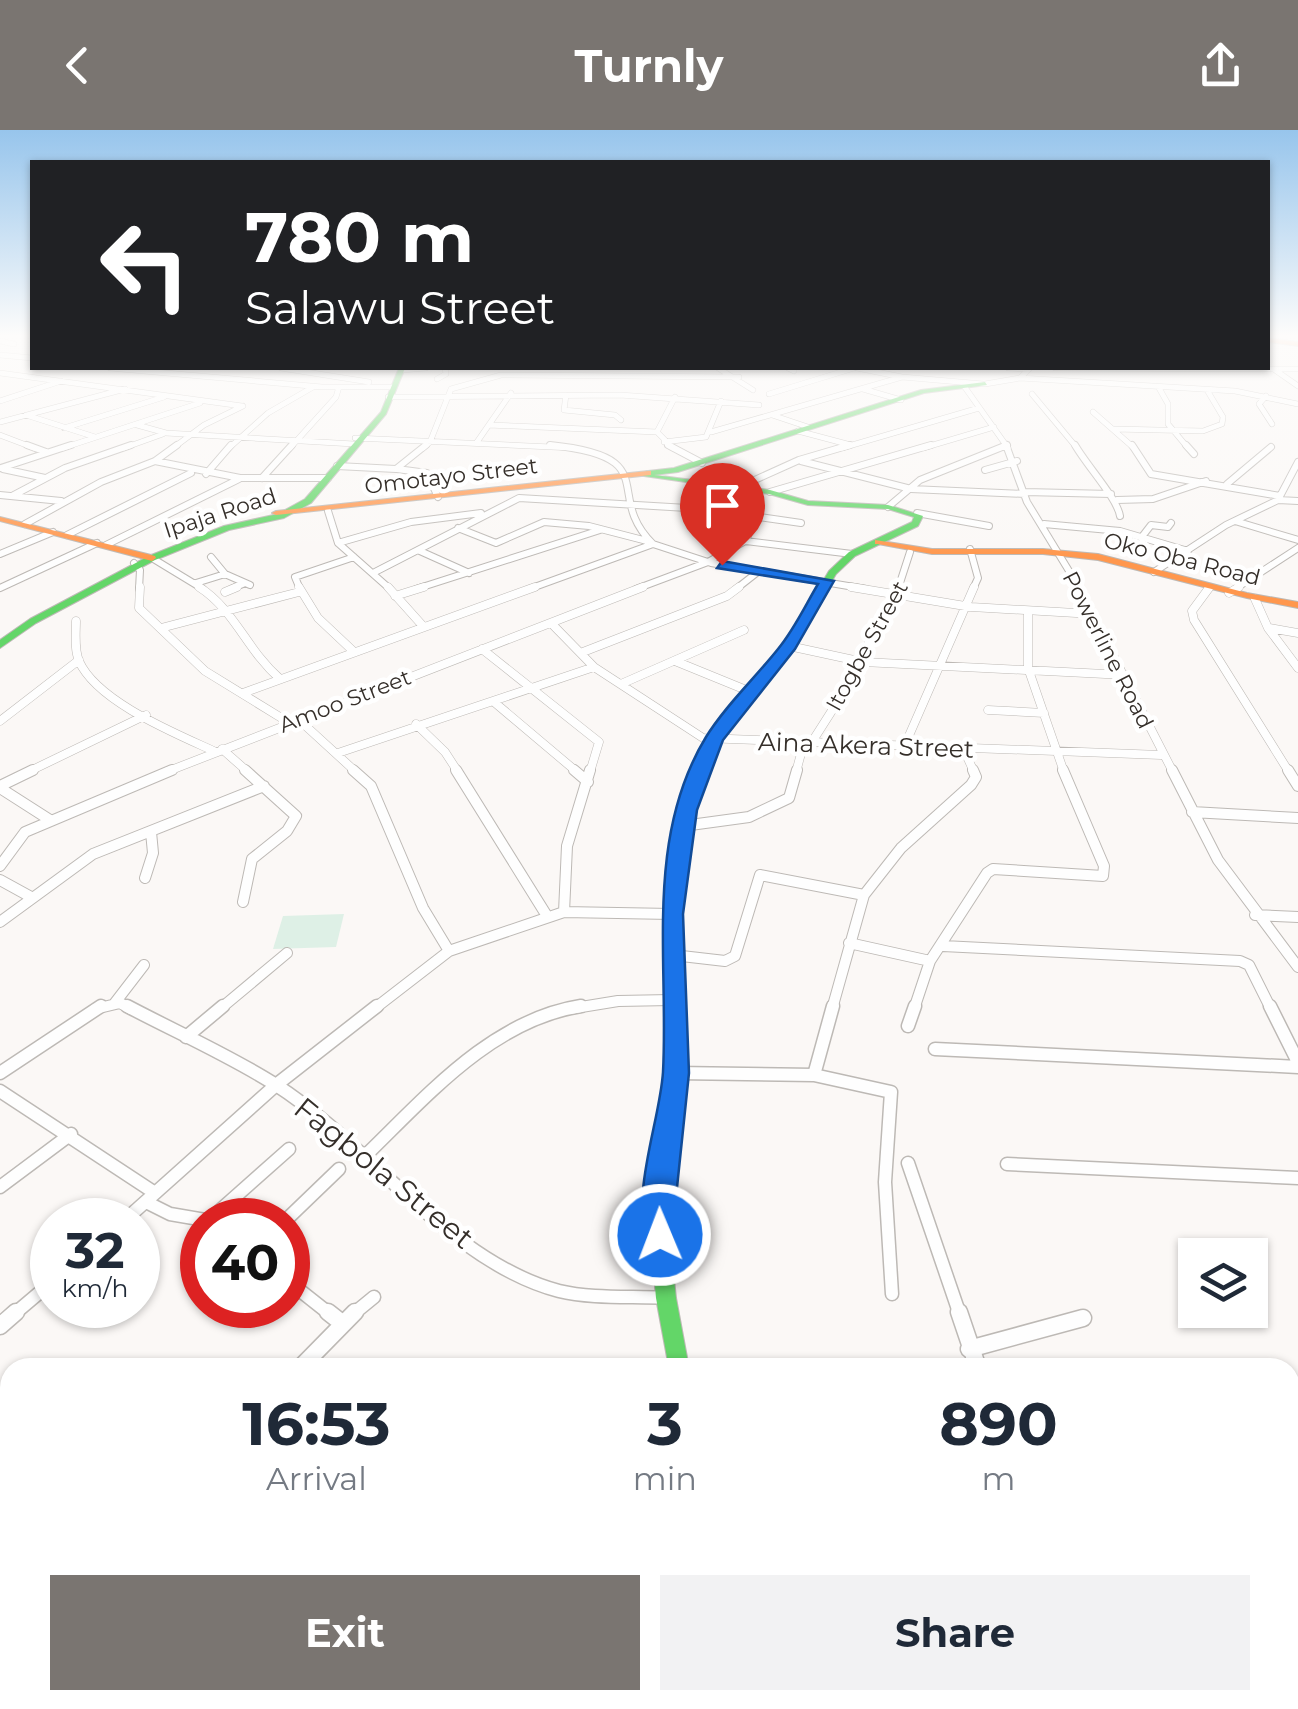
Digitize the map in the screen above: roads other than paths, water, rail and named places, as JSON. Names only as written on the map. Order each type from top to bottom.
[{"type":"main road","name":"Ipaja Road","points":[[0,642],[143,561],[227,528],[279,515],[308,501],[354,441],[385,411]]},
{"type":"main road","points":[[633,475],[702,464],[865,411]]},
{"type":"main road","points":[[633,475],[770,492],[808,503],[888,507],[917,513],[914,524],[852,554],[827,581],[789,646],[714,739],[683,826],[672,914],[671,1000],[676,1073],[657,1204],[666,1298],[677,1358]]},
{"type":"main road","name":"Omotayo Street","points":[[279,515],[633,475]]},
{"type":"main road","points":[[0,519],[101,544],[143,561]]},
{"type":"main road","name":"Oko Oba Road","points":[[878,542],[910,552],[970,549],[1116,560],[1229,593],[1298,604]]},
{"type":"street","points":[[0,422],[42,411]]},
{"type":"street","points":[[64,428],[119,411]]},
{"type":"street","points":[[0,468],[176,411]]},
{"type":"street","points":[[25,524],[62,502],[155,461],[234,411]]},
{"type":"street","points":[[206,474],[275,411]]},
{"type":"street","points":[[262,478],[323,411]]},
{"type":"street","points":[[396,469],[430,442],[442,411]]},
{"type":"street","points":[[477,442],[499,411]]},
{"type":"street","points":[[571,411],[615,415],[621,420]]},
{"type":"street","points":[[657,432],[668,411]]},
{"type":"street","points":[[711,432],[718,411]]},
{"type":"street","points":[[663,442],[699,439],[785,411]]},
{"type":"street","points":[[737,488],[798,460],[968,411]]},
{"type":"street","name":"Powerline Road","points":[[980,411],[1016,461],[1025,493],[1125,674],[1192,812],[1255,915],[1298,966]]},
{"type":"street","points":[[1046,411],[1076,446],[1094,480],[1114,497],[1120,516]]},
{"type":"street","points":[[1168,411],[1172,430],[1194,454]]},
{"type":"street","points":[[1112,429],[1203,431],[1222,424],[1216,411]]},
{"type":"street","points":[[1263,411],[1272,424]]},
{"type":"street","points":[[1093,412],[1136,450],[1151,474],[1226,484],[1298,500]]},
{"type":"street","points":[[771,414],[848,444]]},
{"type":"street","points":[[25,415],[95,437]]},
{"type":"street","points":[[137,424],[166,433],[294,441],[477,442],[583,448],[609,456],[633,475],[635,504],[650,543]]},
{"type":"street","points":[[490,425],[657,432]]},
{"type":"street","points":[[770,492],[994,428]]},
{"type":"street","points":[[657,432],[663,442],[702,464]]},
{"type":"street","points":[[12,496],[46,478],[166,433]]},
{"type":"street","points":[[0,435],[47,452]]},
{"type":"street","points":[[888,507],[904,491],[984,450],[1007,445]]},
{"type":"street","points":[[1226,484],[1270,446]]},
{"type":"street","points":[[798,460],[904,491],[970,496],[1025,493],[1152,499],[1207,481]]},
{"type":"street","points":[[155,461],[194,472],[240,478],[396,469],[427,473],[438,498]]},
{"type":"street","points":[[984,470],[1016,461]]},
{"type":"street","points":[[1154,572],[1279,498],[1298,462]]},
{"type":"street","points":[[0,468],[46,478]]},
{"type":"street","points":[[0,554],[60,533],[194,472]]},
{"type":"street","points":[[0,588],[240,478]]},
{"type":"street","points":[[0,495],[62,502]]},
{"type":"street","points":[[376,572],[519,498],[635,504],[801,523]]},
{"type":"street","points":[[328,511],[338,543],[376,572],[422,625]]},
{"type":"street","points":[[338,543],[411,522],[487,513]]},
{"type":"street","points":[[917,513],[989,526]]},
{"type":"street","points":[[747,540],[752,516]]},
{"type":"street","points":[[1235,521],[1298,540]]},
{"type":"street","points":[[458,528],[496,543],[538,522],[600,530],[708,562],[759,571],[966,606],[1028,613],[1092,614]]},
{"type":"street","points":[[1141,538],[1152,526],[1168,527],[1170,523]]},
{"type":"street","points":[[1044,524],[1141,538],[1188,551]]},
{"type":"street","points":[[395,596],[600,530]]},
{"type":"street","points":[[705,536],[852,554]]},
{"type":"street","name":"Amoo Street","points":[[0,866],[25,832],[50,820],[293,720],[708,562],[747,540]]},
{"type":"street","points":[[243,693],[650,543]]},
{"type":"street","points":[[1229,593],[1298,548]]},
{"type":"street","points":[[904,747],[979,574],[970,549]]},
{"type":"street","points":[[420,550],[470,574]]},
{"type":"street","name":"Itogbe Street","points":[[683,826],[749,817],[781,804],[793,790],[802,750],[810,745],[863,662],[874,626],[897,593],[910,552]]},
{"type":"street","points":[[211,556],[225,574],[248,584],[224,592]]},
{"type":"street","points":[[352,650],[323,624],[299,592],[297,575],[354,556]]},
{"type":"street","points":[[279,678],[257,660],[224,606],[196,582],[143,561],[139,608],[205,671],[293,720],[338,752],[380,800],[417,895],[450,951]]},
{"type":"street","points":[[583,652],[727,596],[759,571]]},
{"type":"street","points":[[196,582],[225,574]]},
{"type":"street","points":[[1209,588],[1192,611],[1194,620],[1298,786]]},
{"type":"street","points":[[161,628],[224,606],[299,592]]},
{"type":"street","points":[[1254,599],[1268,628],[1298,668]]},
{"type":"street","points":[[908,1026],[930,961],[943,946],[977,885],[993,868],[1103,876],[1104,866],[1056,752],[1028,668],[1028,613]]},
{"type":"street","points":[[76,621],[78,660],[132,709],[219,751],[296,816],[252,858],[243,902]]},
{"type":"street","name":"Aina Akera Street","points":[[551,623],[594,667],[678,724],[714,739],[1161,755]]},
{"type":"street","points":[[1268,628],[1298,633]]},
{"type":"street","points":[[621,684],[744,630]]},
{"type":"street","points":[[789,646],[863,662],[1125,674]]},
{"type":"street","points":[[482,649],[599,742],[567,846],[564,912]]},
{"type":"street","points":[[0,722],[78,660]]},
{"type":"street","points":[[676,661],[752,692]]},
{"type":"street","points":[[338,752],[416,724],[536,690],[594,667]]},
{"type":"street","points":[[494,702],[588,782]]},
{"type":"street","points":[[988,710],[1044,713]]},
{"type":"street","points":[[0,787],[146,715]]},
{"type":"street","points":[[416,724],[445,752],[547,916]]},
{"type":"street","points":[[814,1075],[864,895],[901,848],[972,785],[976,776],[964,750]]},
{"type":"street","points":[[0,922],[78,862],[264,786]]},
{"type":"street","points":[[0,787],[50,820]]},
{"type":"street","points":[[1192,812],[1298,818]]},
{"type":"street","points":[[145,878],[153,853],[151,832]]},
{"type":"street","points":[[673,955],[725,962],[735,956],[760,875],[864,895]]},
{"type":"street","points":[[0,880],[31,897]]},
{"type":"street","points":[[150,1197],[276,1085],[450,951],[564,912],[672,914]]},
{"type":"street","points":[[1255,915],[1298,917]]},
{"type":"street","points":[[849,943],[930,961]]},
{"type":"street","points":[[936,1049],[1298,1064],[1248,964],[1240,961],[943,946]]},
{"type":"street","points":[[186,1038],[287,954]]},
{"type":"street","points":[[0,1073],[98,1007],[114,1004],[144,965]]},
{"type":"street","points":[[366,1156],[442,1082],[523,1021],[578,1003],[671,1000]]},
{"type":"street","name":"Fagbola Street","points":[[114,1004],[130,1007],[276,1085],[366,1156],[468,1246],[526,1280],[563,1292],[666,1298]]},
{"type":"street","points":[[676,1073],[814,1075],[891,1092],[886,1182],[892,1294]]},
{"type":"street","points":[[0,1091],[72,1134],[170,1214],[180,1216]]},
{"type":"street","points":[[0,1187],[72,1134]]},
{"type":"street","points":[[232,1198],[288,1148]]},
{"type":"street","points":[[908,1163],[973,1358]]},
{"type":"street","points":[[1007,1164],[1298,1178]]},
{"type":"street","points":[[309,1198],[339,1169]]},
{"type":"street","points":[[309,1358],[342,1323],[374,1297]]},
{"type":"street","points":[[310,1299],[342,1323]]},
{"type":"street","points":[[0,1326],[30,1301]]},
{"type":"street","points":[[969,1349],[1083,1318]]}]
